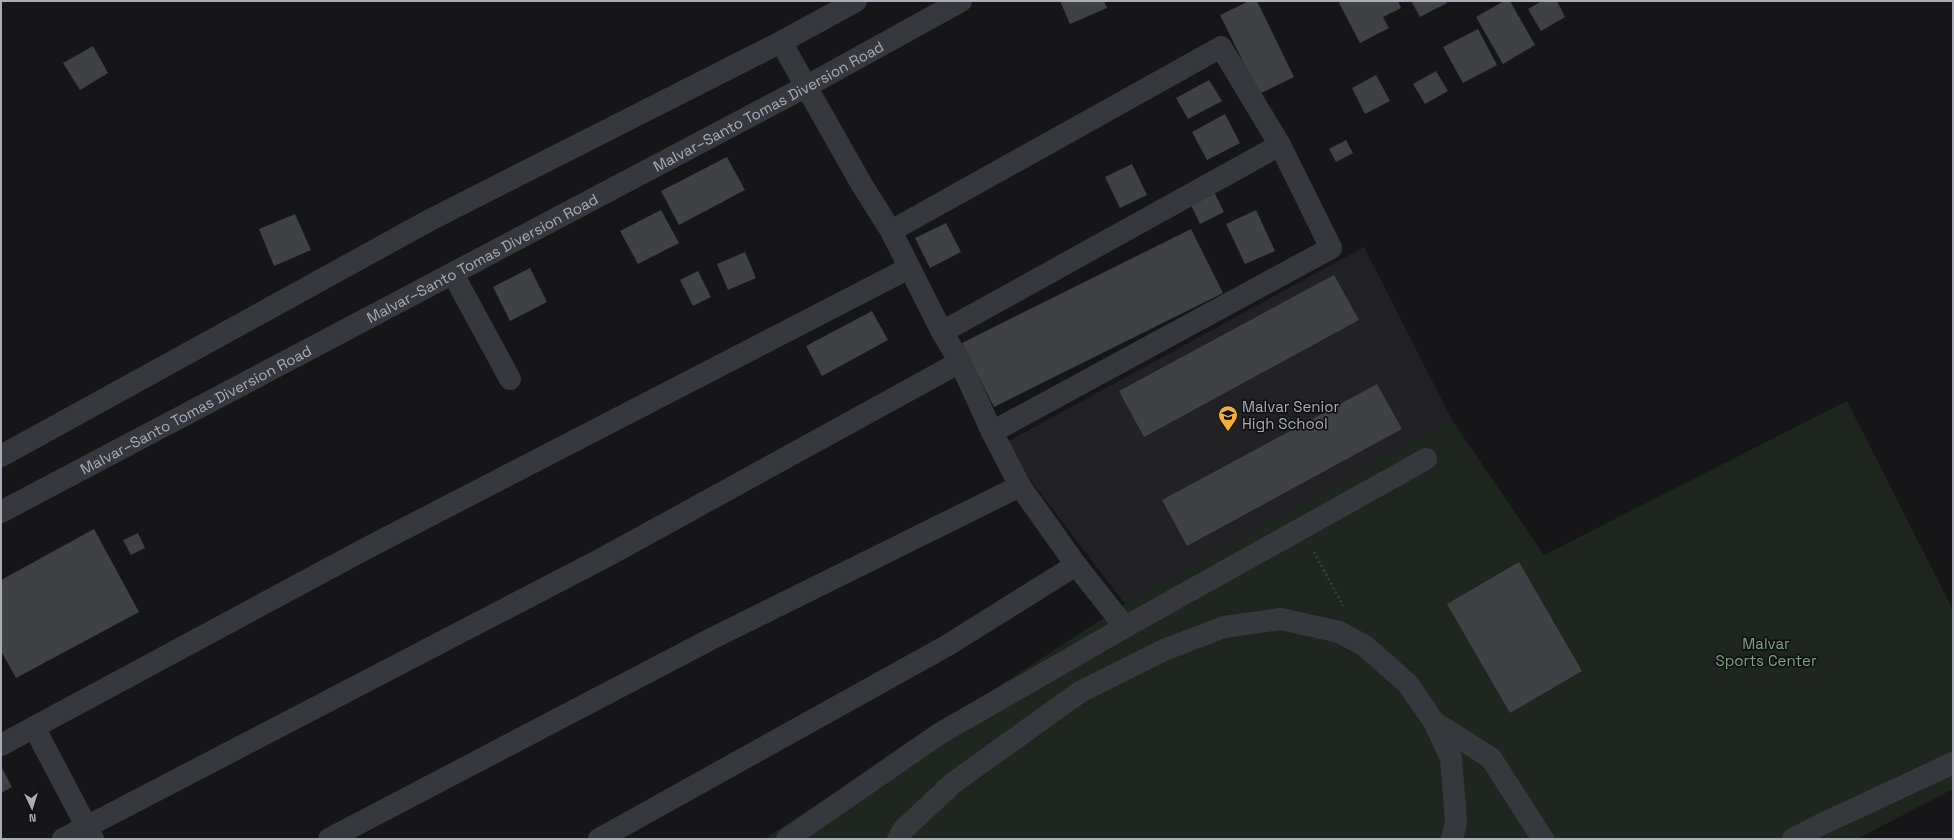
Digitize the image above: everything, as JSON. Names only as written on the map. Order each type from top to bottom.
[{"type":"street","points":[[1,456],[430,220],[781,42],[856,1]]},
{"type":"street","name":"Malvar–Santo Tomas Diversion Road","points":[[1,512],[807,86],[961,1]]},
{"type":"street","points":[[781,42],[862,185],[891,231],[942,332],[960,362],[992,432],[1020,486],[1076,565],[1125,627]]},
{"type":"street","points":[[891,231],[1221,47],[1280,145],[1331,248],[992,432]]},
{"type":"street","points":[[942,332],[1280,145]]},
{"type":"street","points":[[1,745],[367,548],[909,268]]},
{"type":"street","points":[[453,274],[510,379]]},
{"type":"street","points":[[63,839],[90,832],[607,556],[960,362]]},
{"type":"street","points":[[787,839],[939,734],[1125,627],[1426,459]]},
{"type":"street","points":[[329,839],[711,639],[1020,486]]},
{"type":"street","points":[[599,839],[948,645],[1076,565]]},
{"type":"street","points":[[898,839],[903,830],[953,783],[1080,692],[1164,650],[1224,627],[1281,619],[1339,632],[1365,646],[1408,684],[1434,722],[1451,758],[1456,822],[1452,839]]},
{"type":"street","points":[[1434,722],[1491,758],[1543,839]]},
{"type":"street","points":[[34,727],[90,832]]},
{"type":"street","points":[[1794,839],[1820,825],[1953,763]]},
{"type":"path","points":[[1302,529],[1365,646]]},
{"type":"shaded area","name":"Malvar Senior High School","points":[[1364,247],[1452,420],[1125,604],[1003,444]]},
{"type":"green space","name":"Malvar Sports Center","points":[[1847,401],[1953,610],[1953,789],[1857,839],[764,839],[1125,604],[1452,420],[1544,555]]},
{"type":"building","points":[[1060,1],[1104,1],[1107,8],[1070,24]]},
{"type":"building","points":[[1249,1],[1257,1],[1294,77],[1259,94],[1220,15]]},
{"type":"building","points":[[1338,1],[1398,1],[1401,8],[1383,17],[1389,28],[1360,43]]},
{"type":"building","points":[[1411,1],[1446,1],[1447,3],[1420,17]]},
{"type":"building","points":[[1504,1],[1510,1],[1535,45],[1503,64],[1476,17]]},
{"type":"building","points":[[1542,1],[1557,1],[1565,17],[1541,31],[1528,9]]},
{"type":"building","points":[[1478,29],[1497,65],[1463,83],[1443,47]]},
{"type":"building","points":[[93,46],[108,73],[80,90],[63,63]]},
{"type":"building","points":[[1436,71],[1448,91],[1425,104],[1413,84]]},
{"type":"building","points":[[1376,75],[1390,101],[1365,114],[1352,88]]},
{"type":"building","points":[[1209,80],[1222,101],[1188,119],[1176,98]]},
{"type":"building","points":[[1225,114],[1240,143],[1207,160],[1192,132]]},
{"type":"building","points":[[1346,140],[1353,153],[1336,162],[1329,149]]},
{"type":"building","points":[[727,157],[745,190],[679,225],[661,191]]},
{"type":"building","points":[[1132,164],[1147,195],[1120,208],[1105,177]]},
{"type":"building","points":[[1214,192],[1224,212],[1200,224],[1190,203]]},
{"type":"building","points":[[661,210],[679,243],[638,264],[620,231]]},
{"type":"building","points":[[1256,210],[1275,251],[1245,264],[1226,224]]},
{"type":"building","points":[[295,214],[311,250],[274,266],[259,229]]},
{"type":"building","points":[[946,223],[961,252],[930,268],[915,238]]},
{"type":"building","points":[[1191,229],[1223,293],[994,407],[962,343]]},
{"type":"building","points":[[745,252],[756,278],[728,290],[717,264]]},
{"type":"building","points":[[530,268],[547,302],[510,321],[493,287]]},
{"type":"building","points":[[698,271],[711,297],[693,306],[680,280]]},
{"type":"building","points":[[1334,275],[1359,320],[1144,437],[1119,391]]},
{"type":"building","points":[[872,311],[888,340],[822,376],[806,346]]},
{"type":"building","points":[[1377,384],[1402,429],[1187,546],[1162,500]]},
{"type":"building","points":[[94,529],[139,612],[16,678],[1,651],[1,580]]},
{"type":"building","points":[[138,533],[145,548],[131,555],[123,540]]},
{"type":"building","points":[[1519,562],[1582,671],[1510,713],[1447,604]]},
{"type":"building","points":[[1,766],[12,787],[1,793]]},
{"type":"place","name":"Malvar Senior High School","points":[[1228,432]]}]
